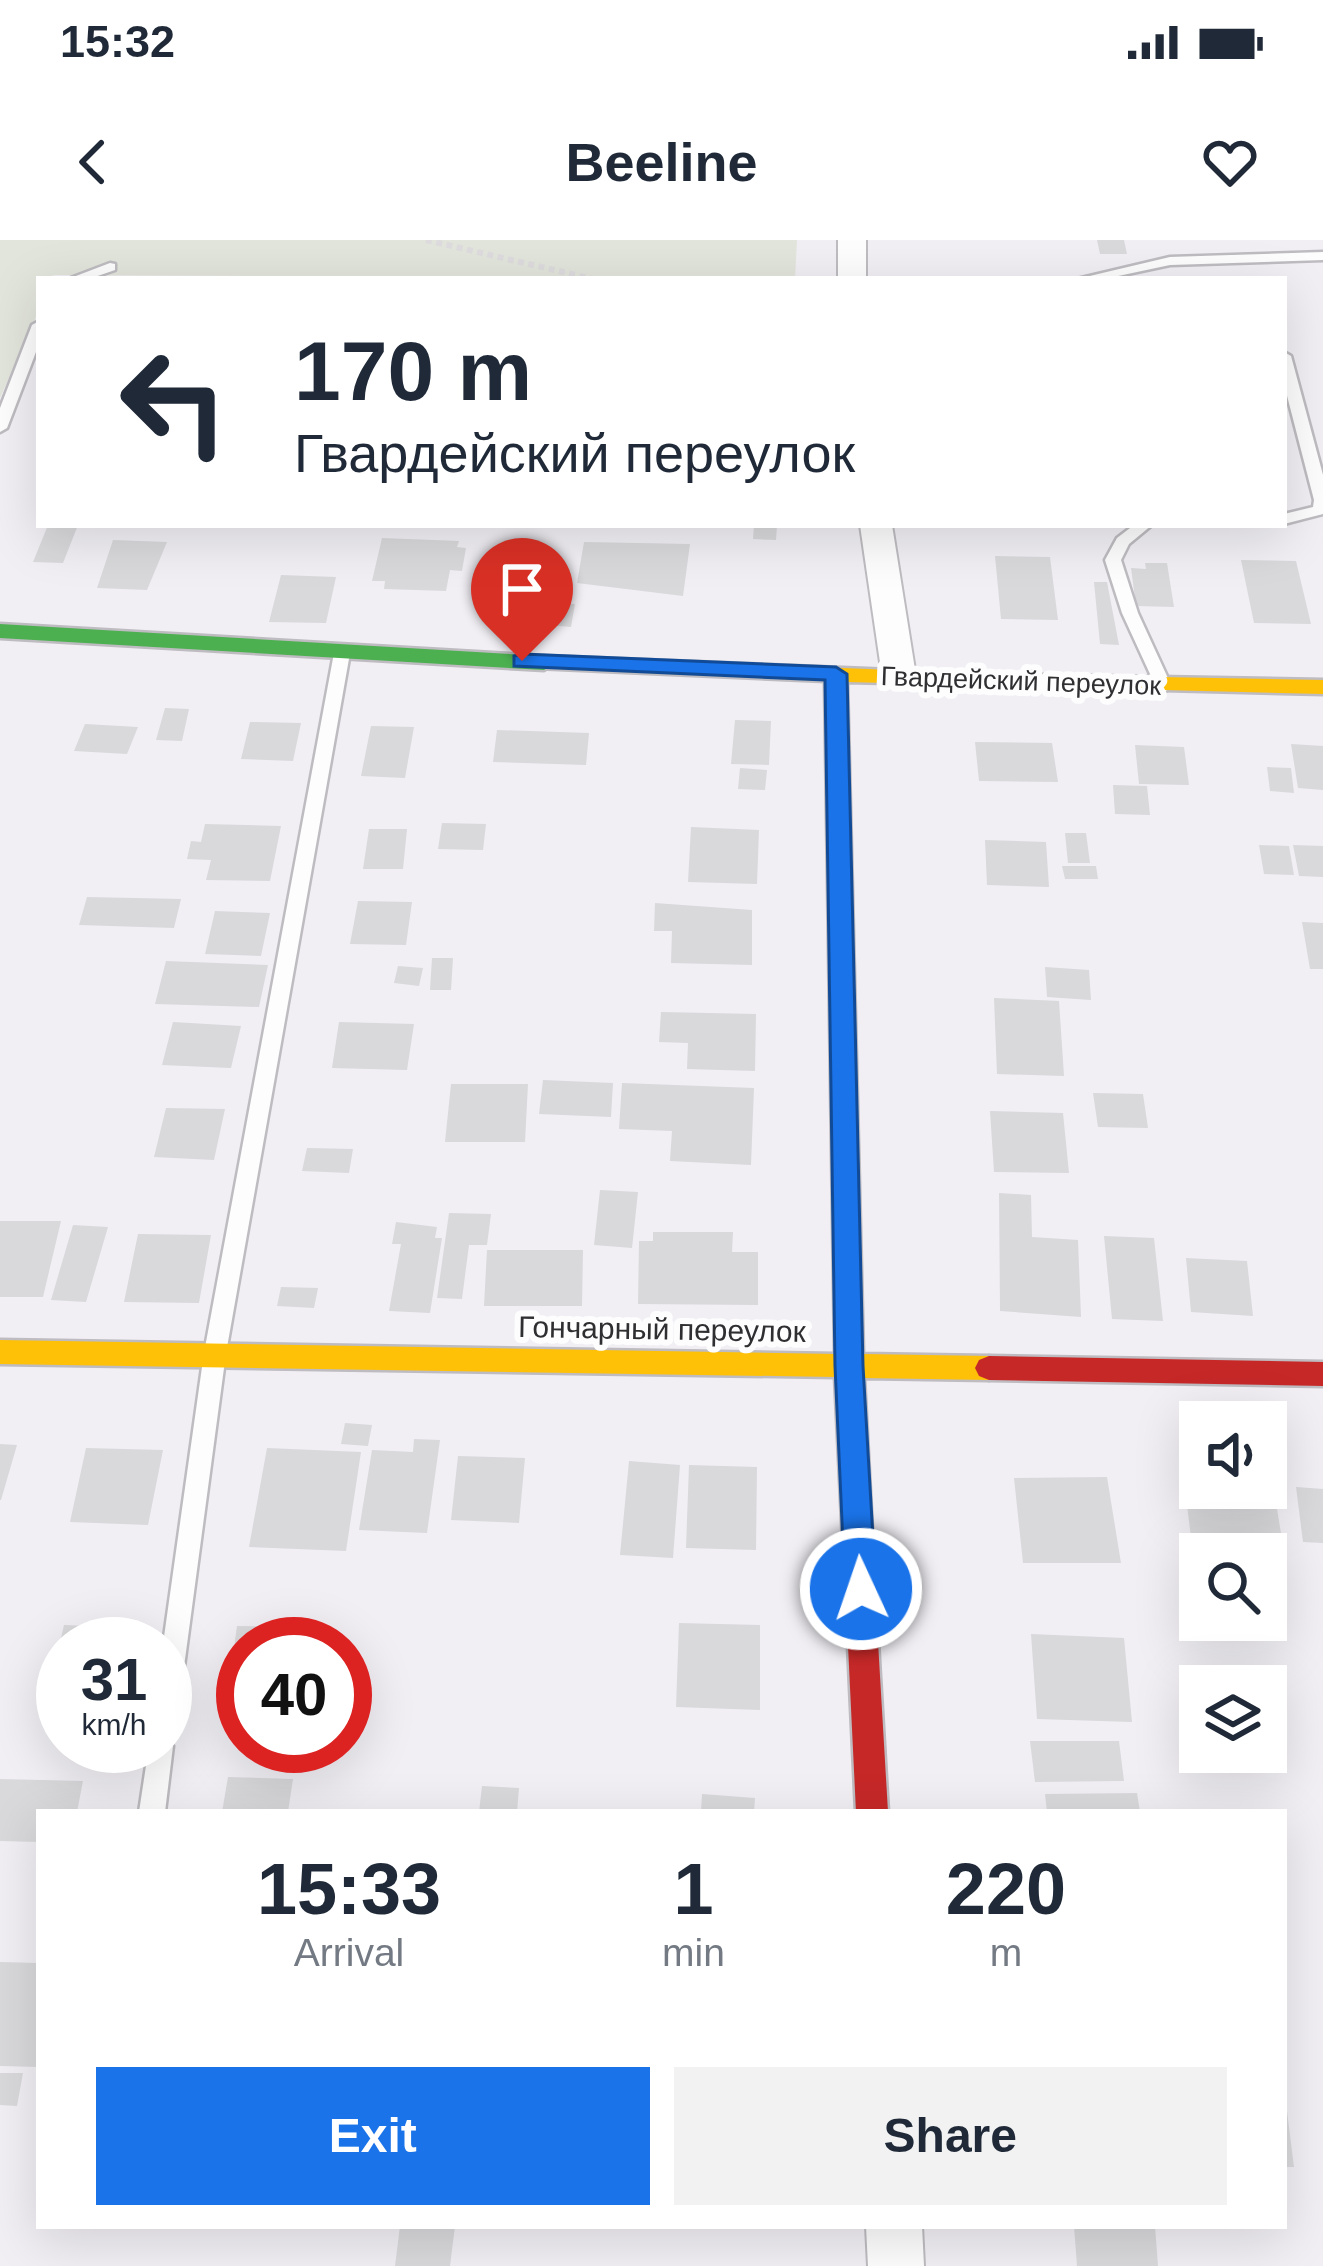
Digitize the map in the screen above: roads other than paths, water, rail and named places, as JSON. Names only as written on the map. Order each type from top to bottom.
[{"type":"street","points":[[852,240],[852,276]]},
{"type":"street","points":[[876,528],[898,676]]},
{"type":"street","name":"Гвардейский переулок","points":[[0,631],[342,653],[836,674],[1164,687],[1323,687]]},
{"type":"street","points":[[836,674],[849,1366],[872,1809]]},
{"type":"street","name":"Гончарный переулок","points":[[0,1352],[1323,1374]]},
{"type":"street","points":[[894,2229],[896,2266]]},
{"type":"lane","points":[[1268,240],[1289,256]]},
{"type":"lane","points":[[1098,276],[1170,261],[1323,256]]},
{"type":"lane","points":[[1258,257],[1263,276]]},
{"type":"lane","points":[[85,276],[110,268]]},
{"type":"lane","points":[[0,428],[36,333]]},
{"type":"lane","points":[[1287,519],[1312,515],[1320,510],[1322,500],[1289,392]]},
{"type":"lane","points":[[1140,528],[1124,541],[1113,560],[1130,613],[1164,687]]},
{"type":"lane","points":[[179,1617],[215,1353],[342,653]]},
{"type":"lane","points":[[152,1809],[157,1773]]}]
